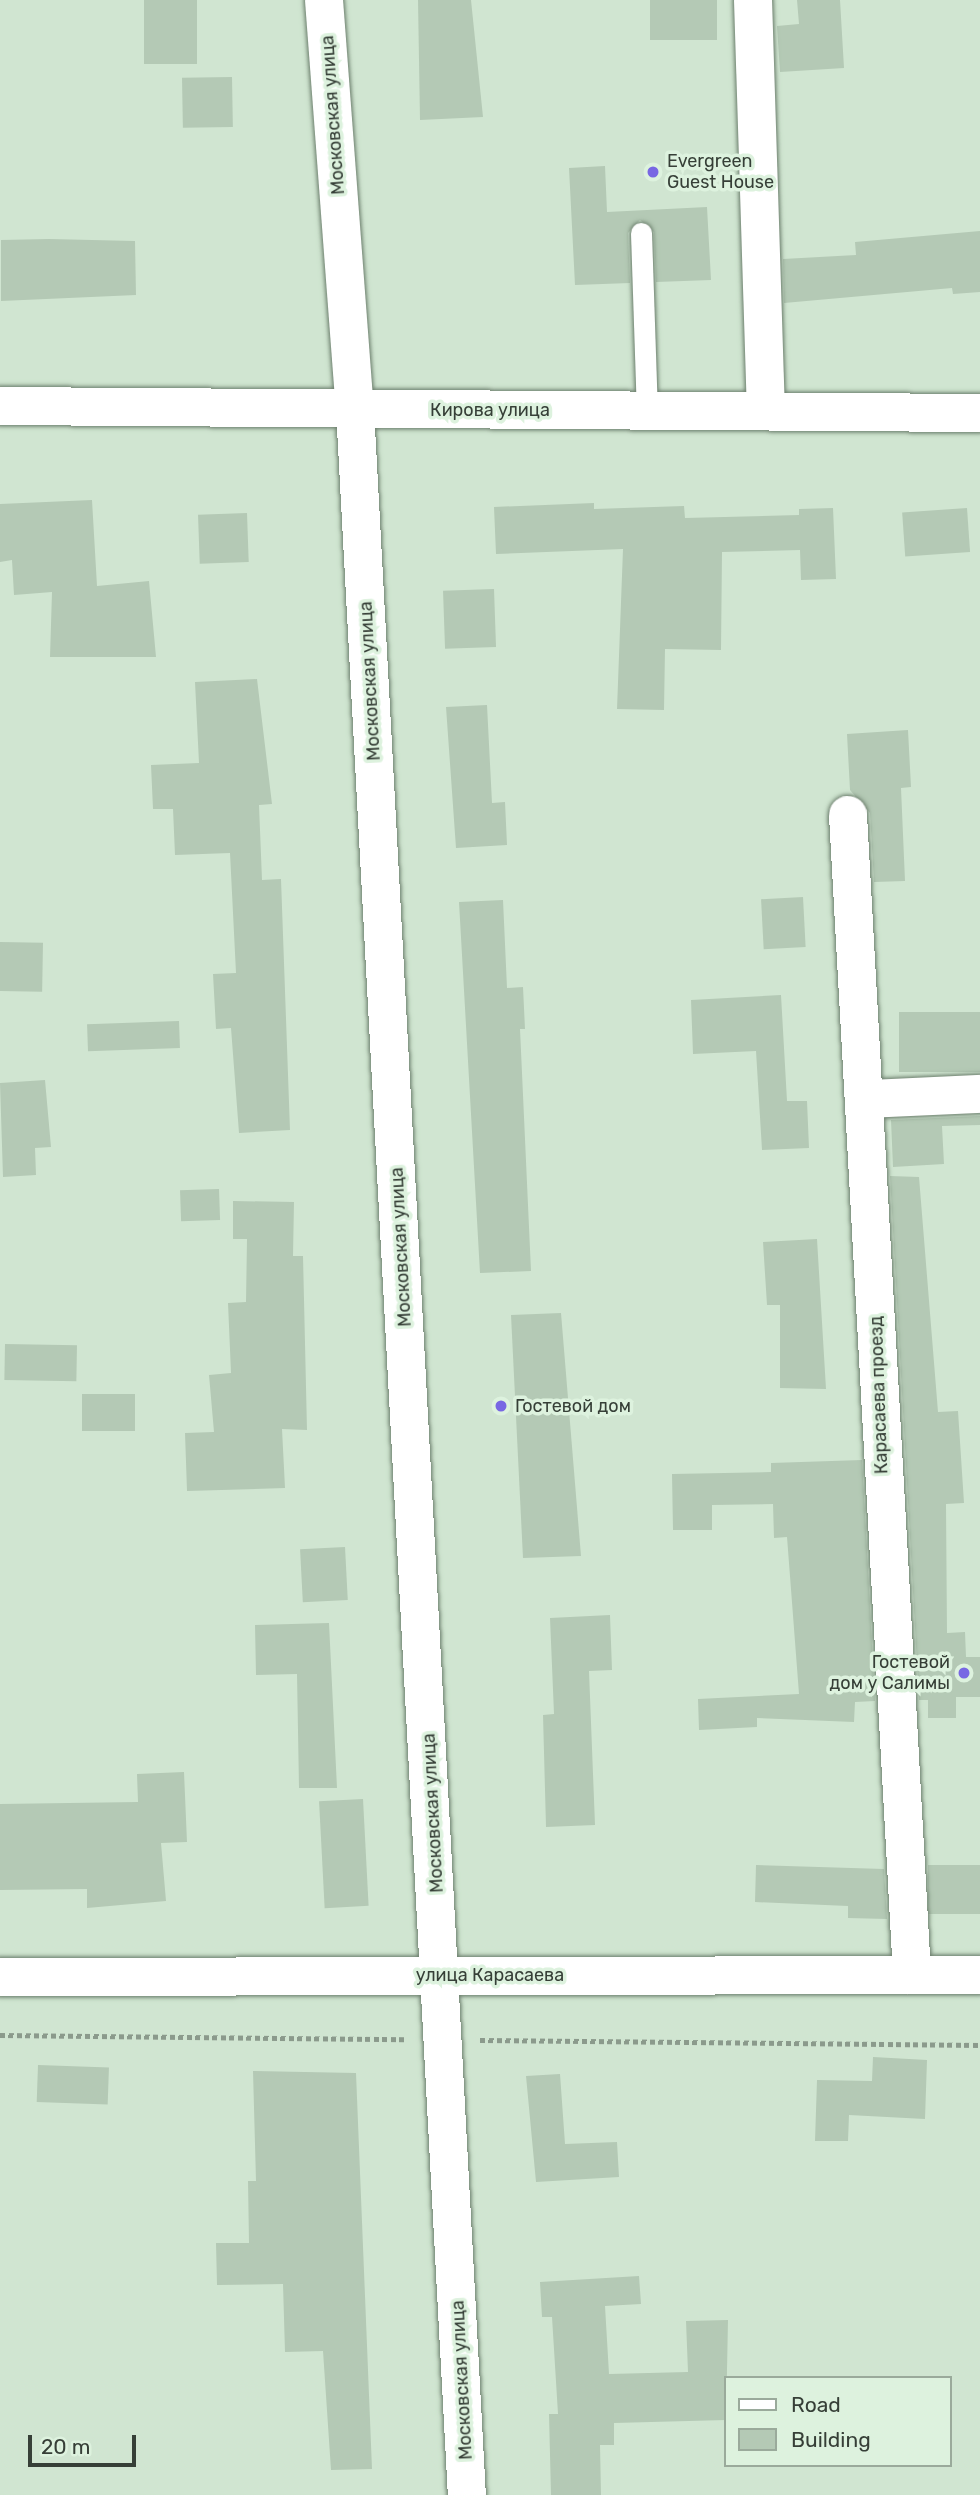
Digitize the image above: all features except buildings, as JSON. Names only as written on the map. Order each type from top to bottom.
[{"type":"street","name":"Московская улица","points":[[324,0],[355,409],[442,1975],[467,2495]]},
{"type":"street","points":[[753,0],[766,411]]},
{"type":"street","name":"Кирова улица","points":[[0,406],[980,413]]},
{"type":"street","name":"Карасаева проезд","points":[[848,816],[868,1099],[912,1975]]},
{"type":"street","points":[[868,1099],[980,1094]]},
{"type":"street","name":"улица Карасаева","points":[[0,1977],[980,1975]]},
{"type":"lane","points":[[641,233],[647,411]]},
{"type":"path","points":[[0,2035],[980,2045]]},
{"type":"place","name":"Evergreen Guest House","points":[[653,172]]},
{"type":"place","name":"Гостевой дом","points":[[501,1406]]},
{"type":"place","name":"Гостевой дом у Салимы","points":[[964,1673]]}]
